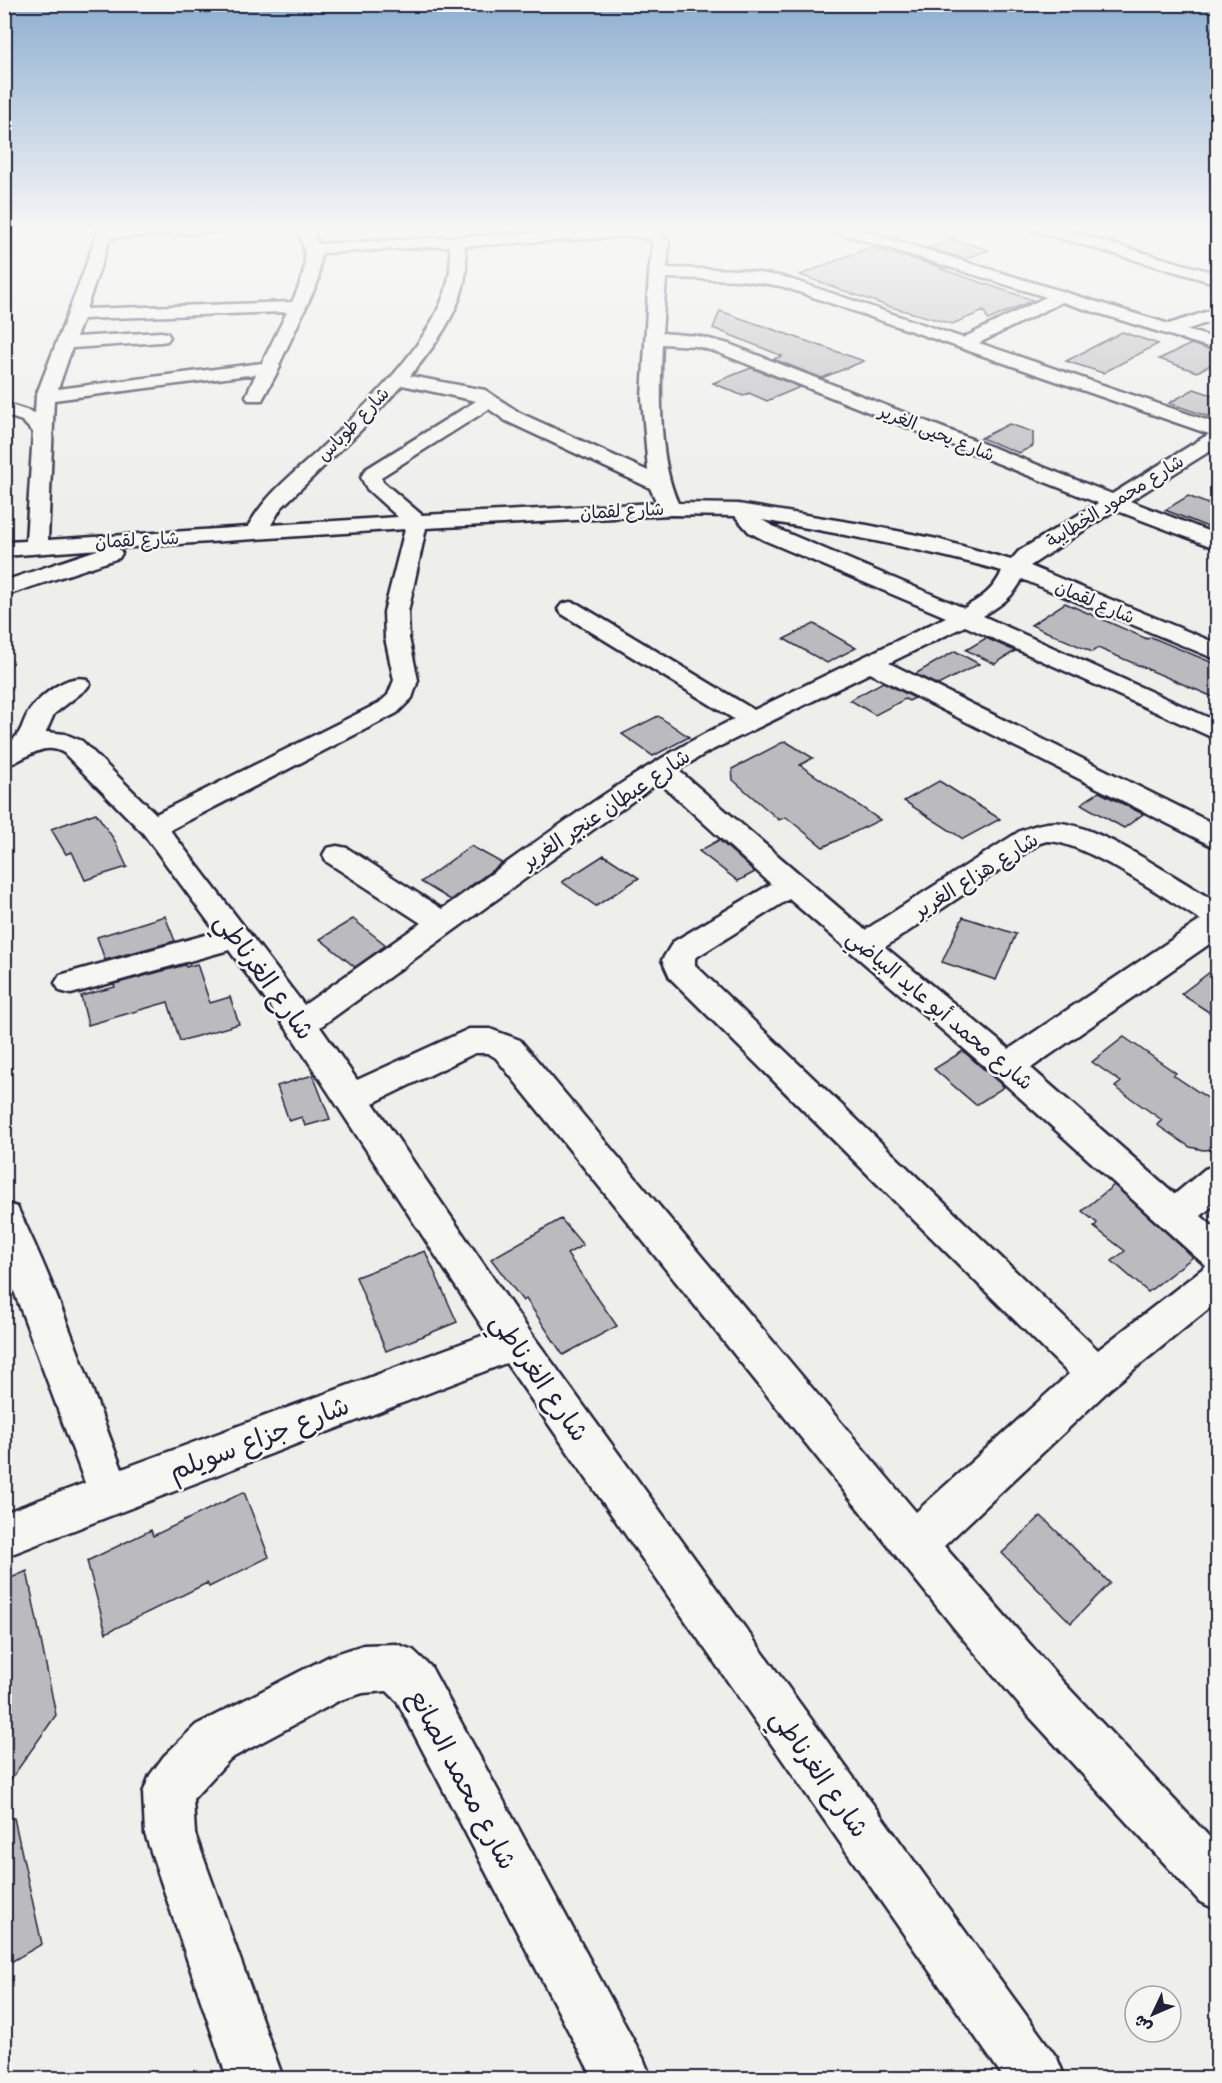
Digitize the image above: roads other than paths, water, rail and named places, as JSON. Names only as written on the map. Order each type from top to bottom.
[{"type":"street","points":[[27,395],[66,343],[72,324]]},
{"type":"street","points":[[157,381],[162,324]]},
{"type":"street","points":[[255,396],[290,324]]},
{"type":"street","name":"شارع طوباس","points":[[256,533],[274,504],[397,379],[421,352],[438,324]]},
{"type":"street","points":[[654,324],[651,398],[659,484],[670,509]]},
{"type":"street","points":[[906,324],[1218,431]]},
{"type":"street","points":[[963,344],[1004,324]]},
{"type":"street","points":[[1149,324],[1218,345]]},
{"type":"street","points":[[1169,330],[1186,324]]},
{"type":"street","points":[[66,343],[161,337]]},
{"type":"street","name":"شارع يحيى الغرير","points":[[653,338],[698,341],[723,348],[1218,543]]},
{"type":"street","points":[[27,395],[271,367]]},
{"type":"street","points":[[397,379],[478,394],[513,417],[659,484]]},
{"type":"street","points":[[27,395],[43,431],[37,545]]},
{"type":"street","points":[[153,827],[388,708],[399,698],[406,680],[396,638],[396,612],[417,522],[374,485],[371,481],[373,473],[489,401]]},
{"type":"street","points":[[4,409],[29,417],[43,431]]},
{"type":"street","name":"شارع محمود الخطايبة","points":[[1015,568],[1040,547],[1218,437]]},
{"type":"street","name":"شارع لقمان","points":[[4,549],[37,545],[417,522],[670,509],[738,510],[813,520],[879,533],[937,546],[1015,568],[1218,653]]},
{"type":"street","points":[[738,510],[749,522],[772,535],[965,617],[1218,732]]},
{"type":"street","points":[[4,589],[118,551],[143,539]]},
{"type":"street","name":"شارع عبطان عنجر الغرير","points":[[302,1024],[611,802],[661,769],[697,747],[965,617],[993,600],[1007,587],[1015,568]]},
{"type":"street","points":[[570,609],[753,720]]},
{"type":"street","points":[[870,663],[1218,838]]},
{"type":"street","points":[[16,751],[43,710],[76,684]]},
{"type":"street","name":"شارع الغرناطي","points":[[16,751],[52,739],[64,741],[73,747],[153,827],[302,1024],[514,1342],[1037,2079]]},
{"type":"street","name":"شارع محمد أبو عايد البياضي","points":[[661,769],[791,885],[1008,1067],[1218,1254]]},
{"type":"street","name":"شارع هزاع الغرير","points":[[865,945],[1030,837],[1045,832],[1061,832],[1101,848],[1218,917]]},
{"type":"street","points":[[337,855],[444,924]]},
{"type":"street","points":[[791,885],[684,950],[678,960],[681,970],[1097,1375]]},
{"type":"street","points":[[1008,1067],[1218,923]]},
{"type":"street","points":[[71,983],[236,937]]},
{"type":"street","points":[[352,1098],[470,1041],[483,1039],[497,1042],[508,1049],[914,1544],[1045,1698],[1218,1884]]},
{"type":"street","points":[[1175,1216],[1218,1179]]},
{"type":"street","points":[[4,1218],[110,1494]]},
{"type":"street","points":[[914,1544],[1097,1375],[1218,1278]]},
{"type":"street","name":"شارع جزاع سويلم","points":[[4,1535],[514,1342]]},
{"type":"street","name":"شارع محمد الصانع","points":[[255,2079],[170,1834],[168,1793],[181,1773],[213,1742],[330,1680],[363,1669],[396,1667],[414,1684],[623,2079]]}]
